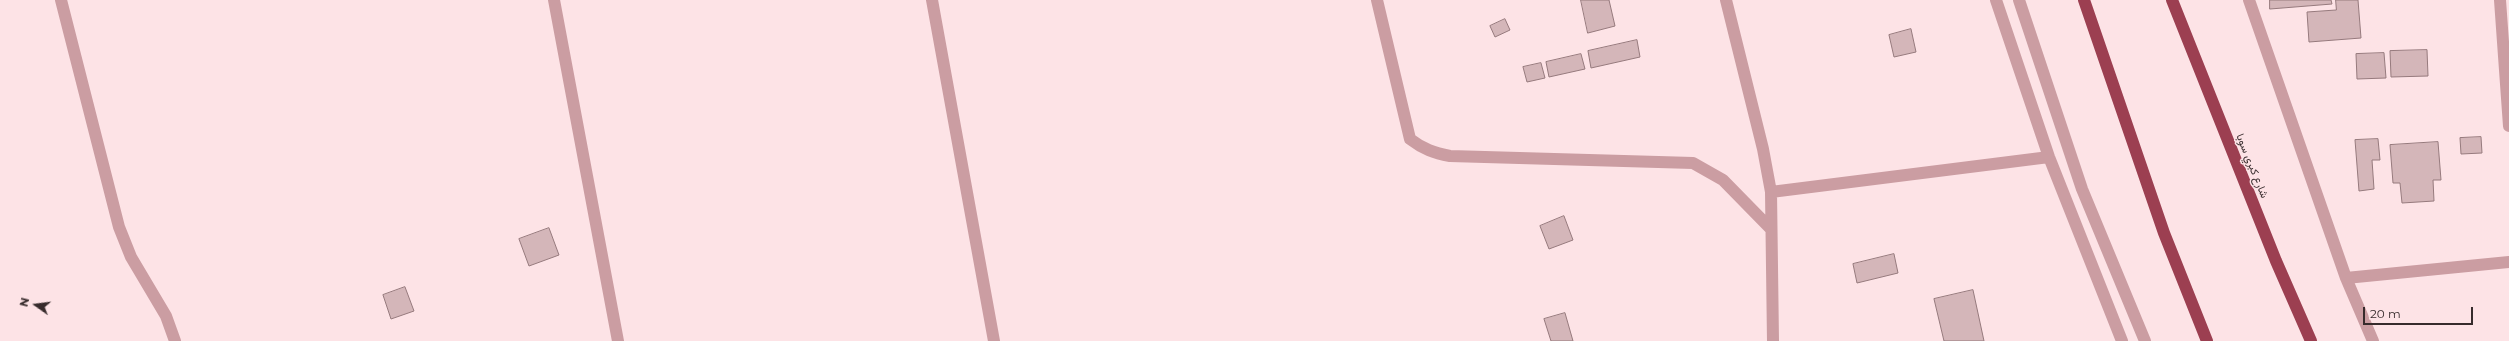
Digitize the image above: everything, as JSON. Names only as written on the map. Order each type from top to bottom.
[{"type":"highway","points":[[2084,0],[2164,233],[2207,341]]},
{"type":"highway","name":"شارع كبري سوبا","points":[[2172,0],[2276,261],[2311,341]]},
{"type":"street","points":[[61,0],[119,227],[131,257],[166,316],[175,341]]},
{"type":"street","points":[[554,0],[618,341]]},
{"type":"street","points":[[932,0],[994,341]]},
{"type":"street","points":[[1377,0],[1410,139],[1421,147],[1434,153],[1450,156],[1693,163],[1710,171],[1732,187],[1770,228]]},
{"type":"street","points":[[1726,0],[1763,149],[1771,192],[1770,228],[1773,341]]},
{"type":"street","points":[[1996,0],[2049,157],[2122,341]]},
{"type":"street","points":[[2019,0],[2079,182],[2145,341]]},
{"type":"street","points":[[2249,0],[2346,278],[2373,341]]},
{"type":"street","points":[[2500,0],[2509,126]]},
{"type":"street","points":[[1771,192],[2049,157]]},
{"type":"street","points":[[2346,278],[2509,262]]},
{"type":"building","points":[[1581,0],[1609,0],[1615,26],[1588,33]]},
{"type":"building","points":[[2270,0],[2331,0],[2332,4],[2270,9]]},
{"type":"building","points":[[2336,0],[2358,0],[2361,38],[2309,42],[2307,12],[2336,10]]},
{"type":"building","points":[[1505,19],[1510,30],[1495,37],[1490,26]]},
{"type":"building","points":[[1911,29],[1916,52],[1894,57],[1889,35]]},
{"type":"building","points":[[1637,40],[1640,57],[1591,68],[1588,51]]},
{"type":"building","points":[[2427,50],[2428,76],[2391,77],[2390,51]]},
{"type":"building","points":[[2384,53],[2386,78],[2357,79],[2356,54]]},
{"type":"building","points":[[1581,54],[1585,69],[1549,77],[1546,62]]},
{"type":"building","points":[[1541,63],[1545,78],[1527,82],[1523,67]]},
{"type":"building","points":[[2481,137],[2482,153],[2461,154],[2460,138]]},
{"type":"building","points":[[2378,139],[2380,160],[2372,160],[2374,189],[2359,191],[2355,140]]},
{"type":"building","points":[[2438,142],[2441,180],[2433,180],[2434,201],[2402,203],[2400,183],[2393,183],[2390,145]]},
{"type":"building","points":[[1564,216],[1573,240],[1549,249],[1540,226]]},
{"type":"building","points":[[549,228],[559,255],[529,266],[519,239]]},
{"type":"building","points":[[1894,254],[1898,273],[1857,283],[1853,264]]},
{"type":"building","points":[[405,287],[414,311],[391,319],[383,295]]},
{"type":"building","points":[[1973,290],[1984,341],[1944,341],[1934,299]]},
{"type":"building","points":[[1565,313],[1573,341],[1551,341],[1544,319]]}]
